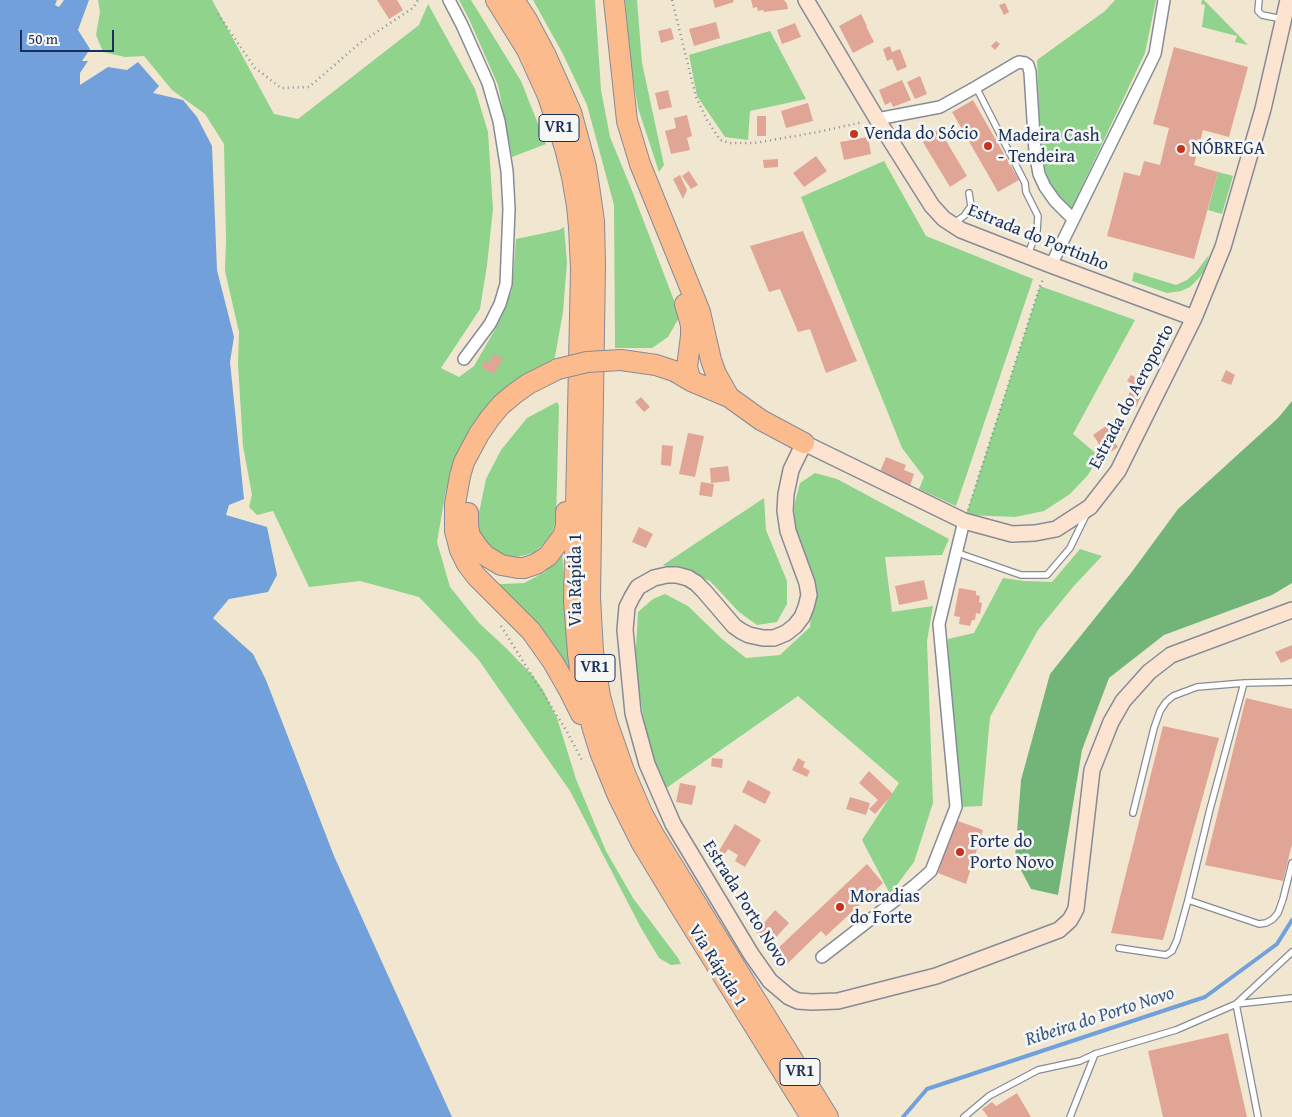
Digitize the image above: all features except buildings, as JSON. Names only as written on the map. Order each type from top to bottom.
[{"type":"highway","name":"Via Rápida 1","points":[[496,0],[526,50],[548,96],[563,139],[572,177],[579,227],[580,269],[574,601],[581,677],[585,700],[600,752],[618,796],[641,842],[680,908],[828,1117]]},
{"type":"highway","name":"Via Rápida 1","points":[[514,0],[546,56],[571,112],[586,167],[594,221],[595,293],[590,597],[593,652],[600,696],[614,748],[631,790],[646,820],[766,1030],[811,1117]]},
{"type":"highway","points":[[520,0],[527,20]]},
{"type":"highway","points":[[604,0],[616,123],[646,210],[684,301],[691,336],[687,367],[689,384]]},
{"type":"highway","points":[[614,0],[627,121],[640,164],[700,312],[716,374],[729,397]]},
{"type":"highway","points":[[600,752],[553,662],[531,631],[476,576],[467,564],[460,550],[455,531],[454,504],[458,483],[464,462],[479,434],[496,412],[514,394],[528,384],[558,376],[587,362],[620,366],[664,363],[677,356],[691,336]]},
{"type":"highway","points":[[689,384],[701,368],[708,346]]},
{"type":"highway","points":[[656,365],[674,371],[702,398],[723,408],[761,420]]},
{"type":"highway","points":[[620,366],[652,377],[689,384],[729,397],[761,420],[804,443]]},
{"type":"highway","points":[[558,376],[504,420],[492,436],[474,473],[468,511],[470,536],[480,550],[493,561],[509,567],[524,568],[536,564],[548,556],[563,536],[566,526],[568,462],[578,386]]},
{"type":"main road","name":"Estrada do Portinho","points":[[806,0],[877,119],[932,206],[944,219],[961,230],[1194,318]]},
{"type":"main road","name":"Estrada do Aeroporto","points":[[804,443],[964,521],[1012,534],[1056,530],[1090,507],[1118,471],[1194,318],[1223,247],[1263,109],[1288,0]]},
{"type":"main road","name":"Estrada Porto Novo","points":[[804,443],[789,477],[785,511],[788,531],[807,583],[809,595],[804,612],[795,626],[786,633],[774,638],[750,635],[734,626],[696,583],[688,578],[677,575],[666,575],[654,578],[638,587],[627,607],[624,630],[633,713],[647,764],[673,824],[765,974],[770,981],[789,997],[798,1001],[838,1001],[936,976],[1059,930],[1070,920],[1076,909],[1092,770],[1111,722],[1124,702],[1149,672],[1171,655],[1292,610]]},
{"type":"street","points":[[449,0],[488,83],[499,121],[507,171],[506,284],[500,304],[490,324],[464,359]]},
{"type":"street","points":[[1050,265],[1154,54],[1164,0]]},
{"type":"street","points":[[877,119],[940,107],[1015,64],[1022,62],[1028,65],[1031,77],[1035,152],[1039,174],[1055,201],[1073,219]]},
{"type":"street","points":[[822,957],[931,871],[956,807],[939,624],[964,521]]},
{"type":"lane","points":[[1259,0],[1258,11],[1262,15],[1284,20]]},
{"type":"lane","points":[[976,87],[1025,183],[1026,192],[1038,216],[1037,231],[1027,256]]},
{"type":"lane","points":[[952,224],[968,211],[971,206],[969,193]]},
{"type":"lane","points":[[955,552],[1021,575],[1047,575],[1070,548],[1090,507]]},
{"type":"lane","points":[[1134,813],[1154,728],[1160,711],[1173,696],[1197,687],[1244,683],[1292,682]]},
{"type":"lane","points":[[1120,948],[1166,955],[1172,951],[1188,900],[1244,683]]},
{"type":"lane","points":[[1188,900],[1260,924],[1266,924],[1274,919],[1278,913],[1292,863]]},
{"type":"lane","points":[[1236,1004],[1292,952]]},
{"type":"lane","points":[[964,1117],[989,1096],[1038,1070],[1080,1061],[1095,1054],[1176,1030],[1236,1004],[1292,998]]},
{"type":"lane","points":[[1236,1004],[1258,1117]]},
{"type":"lane","points":[[1070,1117],[1095,1054]]},
{"type":"path","points":[[218,14],[255,68],[281,88],[310,87],[360,43],[412,8],[418,0]]},
{"type":"path","points":[[672,0],[696,97],[707,120],[720,140],[730,143],[756,143],[877,119]]},
{"type":"path","points":[[964,521],[1040,286],[1050,265]]},
{"type":"path","points":[[498,620],[561,722],[583,762]]},
{"type":"green space","points":[[98,0],[212,0],[274,114],[298,119],[419,25],[428,4],[475,89],[488,132],[493,209],[480,309],[441,368],[459,377],[474,366],[497,326],[512,290],[516,239],[559,230],[564,227],[567,262],[563,312],[554,362],[466,445],[446,490],[437,542],[450,587],[479,623],[533,676],[543,690],[557,718],[576,779],[606,851],[633,898],[681,964],[671,965],[659,958],[641,928],[570,791],[478,659],[419,597],[360,581],[309,587],[273,511],[257,515],[249,507],[252,495],[243,446],[238,364],[239,332],[225,271],[224,144],[205,114],[172,90],[144,56],[125,57],[103,52],[96,35],[100,12]]},
{"type":"green space","points":[[459,0],[471,0],[521,81],[546,144],[512,157],[498,85]]},
{"type":"green space","points":[[533,0],[595,0],[601,90],[610,137],[680,316],[668,337],[652,348],[615,348],[614,205],[587,105],[563,54]]},
{"type":"green space","points":[[625,0],[637,0],[642,63],[664,165],[659,172],[638,108],[632,71]]},
{"type":"green space","points":[[1115,0],[1156,0],[1145,53],[1075,201],[1073,210],[1052,188],[1043,164],[1037,60],[1105,11]]},
{"type":"green space","points":[[1202,0],[1248,45],[1235,42],[1237,36],[1202,27],[1205,5],[1201,4]]},
{"type":"green space","points":[[770,31],[806,99],[750,111],[748,140],[725,137],[697,96],[689,55]]},
{"type":"green space","points":[[884,161],[926,236],[1033,279],[956,506],[919,489],[924,477],[902,448],[801,197]]},
{"type":"green space","points":[[1218,172],[1233,176],[1222,214],[1208,210]]},
{"type":"green space","points":[[1209,255],[1204,271],[1198,279],[1190,287],[1181,291],[1167,293],[1132,281],[1134,272],[1176,285],[1187,280],[1196,272]]},
{"type":"green space","points":[[1040,286],[1135,320],[1073,434],[1099,456],[1088,475],[1070,494],[1044,511],[1015,517],[966,515]]},
{"type":"green space","points":[[1292,401],[1292,583],[1272,595],[1164,635],[1109,678],[1082,750],[1058,895],[1031,889],[1015,859],[1021,780],[1050,674],[1131,573],[1178,509],[1278,418]]},
{"type":"green space","points":[[557,402],[559,406],[556,520],[550,539],[533,553],[510,559],[490,553],[480,542],[477,522],[486,479],[501,450],[527,418]]},
{"type":"green space","points":[[815,473],[837,479],[949,539],[942,555],[885,557],[892,612],[933,606],[927,641],[933,803],[914,862],[890,894],[862,840],[899,783],[798,696],[662,791],[650,759],[635,665],[638,612],[653,599],[665,594],[688,606],[722,639],[746,658],[780,655],[810,627],[814,583],[795,534],[794,506],[800,483]]},
{"type":"green space","points":[[764,498],[766,530],[787,581],[787,604],[777,622],[757,625],[739,612],[710,581],[663,565]]},
{"type":"green space","points":[[1080,549],[1102,556],[1073,587],[1038,630],[990,717],[982,806],[958,807],[950,724],[948,639],[974,633],[1003,578],[1052,582]]},
{"type":"green space","points":[[562,552],[571,681],[488,583],[524,583],[545,572]]},
{"type":"water","points":[[0,0],[57,0],[55,5],[59,7],[64,0],[89,0],[78,30],[90,49],[82,61],[88,61],[80,73],[80,85],[108,67],[127,70],[138,62],[159,86],[153,93],[183,100],[197,117],[212,146],[217,270],[234,337],[230,362],[244,499],[229,505],[226,515],[267,527],[277,575],[268,592],[229,599],[213,618],[253,654],[266,680],[334,856],[452,1117],[0,1117]]},
{"type":"waterway","name":"Ribeira do Porto Novo","points":[[903,1117],[927,1089],[1205,997],[1277,944],[1292,920]]},
{"type":"place","name":"Venda do Sócio","points":[[854,134]]},
{"type":"place","name":"Madeira Cash - Tendeira","points":[[988,146]]},
{"type":"place","name":"NÓBREGA","points":[[1181,149]]},
{"type":"place","name":"Forte do Porto Novo","points":[[960,852]]},
{"type":"place","name":"Moradias do Forte","points":[[840,907]]}]
